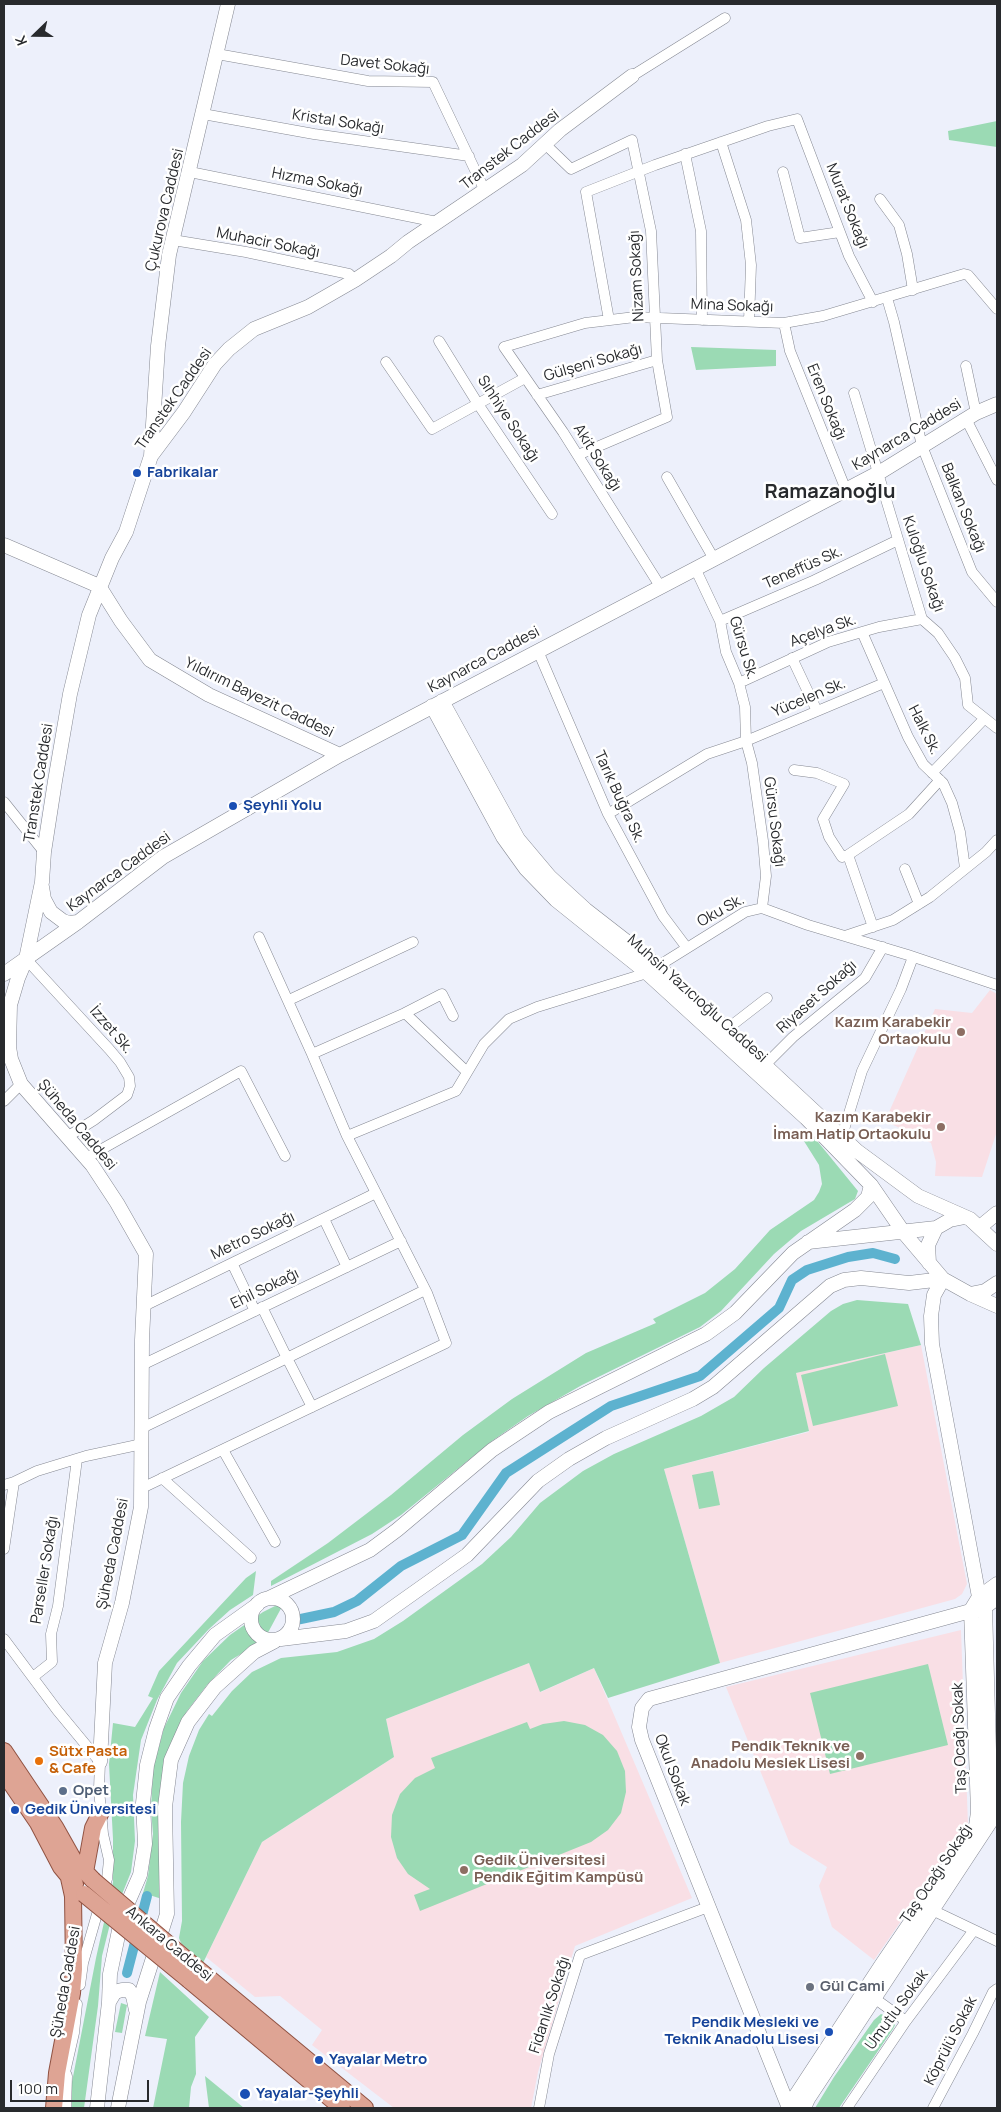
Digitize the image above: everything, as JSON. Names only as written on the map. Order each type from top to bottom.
[{"type":"main road","name":"Ankara Caddesi","points":[[4,1751],[55,1827],[82,1877],[84,1894],[191,1972],[365,2108]]},
{"type":"main road","name":"Ankara Caddesi","points":[[4,1773],[38,1823],[57,1860],[82,1877],[342,2108]]},
{"type":"main road","points":[[57,2106],[73,1977],[73,1896],[82,1877],[93,1828],[101,1812]]},
{"type":"street","name":"Çukurova Caddesi","points":[[151,456],[158,346],[169,255],[228,4]]},
{"type":"street","name":"Transtek Caddesi","points":[[26,959],[42,882],[44,852],[70,694],[88,615],[99,586],[126,532],[151,456],[184,412],[215,364],[236,343],[254,329],[308,306],[355,280],[522,165],[545,144],[632,76],[725,18]]},
{"type":"street","name":"Davet Sokağı","points":[[217,54],[368,81],[433,82],[486,191]]},
{"type":"street","name":"Kristal Sokağı","points":[[203,114],[314,134],[469,156]]},
{"type":"street","name":"Murat Sokağı","points":[[721,142],[768,126],[797,119],[840,232],[873,302]]},
{"type":"street","name":"Nizam Sokağı","points":[[545,144],[572,169],[632,140],[651,232],[657,360],[667,417],[578,455]]},
{"type":"street","points":[[609,320],[586,192],[638,171],[721,142],[746,220],[751,265],[749,321]]},
{"type":"street","points":[[685,154],[701,231],[702,320]]},
{"type":"street","name":"Hızma Sokağı","points":[[190,172],[437,222]]},
{"type":"street","points":[[783,172],[800,238],[840,232]]},
{"type":"street","points":[[880,199],[899,225],[907,254],[912,290]]},
{"type":"street","name":"Muhacir Sokağı","points":[[173,240],[246,252],[349,274],[355,280]]},
{"type":"street","name":"Mina Sokağı","points":[[504,347],[585,323],[635,317],[784,323],[823,316],[957,276],[968,275],[997,309]]},
{"type":"street","name":"Balkan Sokağı","points":[[887,298],[922,446],[972,572],[997,602]]},
{"type":"street","name":"Eren Sokağı","points":[[784,323],[790,351],[846,490]]},
{"type":"street","name":"Sıhhiye Sokağı","points":[[439,340],[478,404],[552,514]]},
{"type":"street","name":"Akit Sokağı","points":[[504,347],[578,455],[660,586]]},
{"type":"street","name":"Gülşeni Sokağı","points":[[537,395],[657,360]]},
{"type":"street","points":[[386,362],[432,429],[525,378]]},
{"type":"street","points":[[966,366],[971,416],[997,480]]},
{"type":"street","name":"Kuloğlu Sokağı","points":[[854,393],[922,619],[938,633],[955,658],[965,678],[968,705],[997,728]]},
{"type":"street","name":"Kaynarca Caddesi","points":[[4,974],[78,922],[162,857],[437,703],[878,474],[971,416],[997,404]]},
{"type":"street","points":[[667,477],[714,558]]},
{"type":"street","name":"Teneffüs Sk.","points":[[720,621],[815,580],[898,540]]},
{"type":"street","points":[[4,544],[99,586]]},
{"type":"street","name":"Gürsu Sk.","points":[[695,568],[720,621],[726,652],[739,683],[745,708],[746,741]]},
{"type":"street","name":"Yıldırım Bayezit Caddesi","points":[[99,586],[150,660],[209,695],[340,756]]},
{"type":"street","name":"Açelya Sk.","points":[[739,683],[828,642],[862,632],[922,619]]},
{"type":"street","name":"Halk Sk.","points":[[862,632],[923,764],[940,780],[952,804],[960,832],[965,868]]},
{"type":"street","name":"Tarık Buğra Sk.","points":[[538,650],[608,814],[663,916],[687,948]]},
{"type":"street","points":[[792,658],[817,711]]},
{"type":"street","name":"Yücelen Sk.","points":[[608,814],[707,754],[746,741],[884,683]]},
{"type":"street","name":"Muhsin Yazıcıoğlu Caddesi","points":[[437,703],[503,837],[526,869],[556,900],[653,970],[727,1029],[857,1151],[918,1196],[965,1217],[980,1227],[997,1244]]},
{"type":"street","points":[[932,773],[984,718]]},
{"type":"street","name":"Gürsu Sokağı","points":[[746,741],[752,763],[763,841],[766,876],[762,908]]},
{"type":"street","points":[[794,770],[817,773],[844,784],[823,819],[829,837],[842,857],[848,855],[910,814],[940,780]]},
{"type":"street","points":[[4,802],[44,852]]},
{"type":"street","points":[[845,936],[893,920],[918,904],[965,868],[997,840]]},
{"type":"street","points":[[848,855],[873,927]]},
{"type":"street","points":[[906,869],[918,904]]},
{"type":"street","points":[[42,882],[44,899],[51,912],[63,921],[69,923],[78,922]]},
{"type":"street","name":"Oku Sk.","points":[[348,1136],[456,1092],[484,1044],[509,1019],[536,1007],[653,970],[745,912],[762,908],[997,986]]},
{"type":"street","points":[[142,1488],[446,1343],[425,1290],[348,1136],[289,1000],[259,937]]},
{"type":"street","points":[[289,1000],[413,942]]},
{"type":"street","name":"Riyaset Sokağı","points":[[766,1064],[794,1037],[865,978],[883,947]]},
{"type":"street","points":[[842,1136],[862,1071],[901,989],[913,957]]},
{"type":"street","name":"Şüheda Caddesi","points":[[26,959],[10,1005],[9,1023],[11,1059],[21,1084],[86,1158],[117,1202],[146,1254],[142,1365],[141,1507],[122,1604],[105,1662],[99,1789],[103,1834],[109,1860],[108,1875],[83,1963],[74,2033],[65,2076]]},
{"type":"street","name":"İzzet Sk.","points":[[26,959],[109,1049],[129,1077],[130,1086],[127,1095],[94,1120],[67,1137]]},
{"type":"street","name":"Muhsin Yazıcıoğlu Caddesi","points":[[653,970],[806,1118],[871,1185],[904,1233],[943,1279],[997,1306]]},
{"type":"street","points":[[312,1054],[405,1013],[442,994],[453,1016]]},
{"type":"street","points":[[727,1029],[767,998]]},
{"type":"street","points":[[405,1013],[467,1072]]},
{"type":"street","points":[[86,1158],[241,1071],[285,1156]]},
{"type":"street","points":[[4,1101],[21,1084]]},
{"type":"street","points":[[97,2108],[109,2002],[110,1974],[122,1916],[140,1875],[145,1844],[143,1803],[147,1765],[156,1728],[167,1698],[189,1666],[215,1635],[263,1601],[370,1550],[397,1530],[492,1450],[549,1412],[706,1334],[735,1313],[780,1264],[855,1210],[868,1197],[871,1185]]},
{"type":"street","name":"Metro Sokağı","points":[[144,1306],[376,1193]]},
{"type":"street","points":[[980,1227],[997,1213]]},
{"type":"street","points":[[808,1242],[936,1228],[950,1220],[965,1217]]},
{"type":"street","points":[[324,1218],[347,1267]]},
{"type":"street","points":[[929,1263],[928,1245],[936,1228]]},
{"type":"street","name":"Ehil Sokağı","points":[[142,1365],[401,1241]]},
{"type":"street","points":[[232,1263],[287,1358],[312,1407]]},
{"type":"street","points":[[118,2108],[136,2014],[167,1914],[165,1807],[171,1760],[188,1722],[215,1687],[254,1652],[278,1640],[291,1630],[294,1617],[288,1605],[276,1598],[263,1601],[251,1618],[255,1632],[267,1640],[278,1640],[346,1631],[374,1621],[467,1554],[538,1482],[569,1459],[606,1438],[693,1399],[712,1388],[830,1286],[844,1280],[862,1278],[909,1283],[943,1279]]},
{"type":"street","name":"Taş Ocağı Sokağı","points":[[804,2108],[869,1995],[932,1910],[994,1821],[982,1602],[932,1344],[931,1316],[934,1295],[943,1279]]},
{"type":"street","points":[[970,1294],[985,1291],[997,1283]]},
{"type":"street","points":[[142,1428],[425,1290]]},
{"type":"street","points":[[4,1549],[9,1483],[37,1471],[77,1459],[142,1444]]},
{"type":"street","points":[[223,1450],[275,1542]]},
{"type":"street","name":"Parseller Sokağı","points":[[33,1677],[52,1662],[51,1634],[58,1606],[77,1459]]},
{"type":"street","points":[[162,1478],[251,1558]]},
{"type":"street","points":[[971,1610],[982,1602],[997,1584]]},
{"type":"street","points":[[982,1602],[997,1598]]},
{"type":"street","name":"Taş Ocağı Sokak","points":[[790,2108],[794,2098],[869,1995],[976,1826],[987,1716],[971,1610]]},
{"type":"street","name":"Okul Sokak","points":[[790,2108],[642,1740],[640,1718],[642,1708],[649,1699],[971,1610]]},
{"type":"street","points":[[4,1638],[57,1710],[100,1762]]},
{"type":"street","name":"Fidanlık Sokağı","points":[[539,2108],[549,2054],[580,1956],[708,1907]]},
{"type":"street","points":[[932,1910],[997,1941]]},
{"type":"street","name":"Umutlu Sokak","points":[[847,2108],[906,2021],[974,1930]]},
{"type":"street","name":"Köprülü Sokak","points":[[933,2108],[974,2033],[993,1992],[997,1989]]},
{"type":"street","points":[[109,2002],[115,1992],[130,1990],[134,1996],[136,2014]]},
{"type":"street","points":[[869,1995],[906,2021]]},
{"type":"street","points":[[57,2106],[65,2076]]},
{"type":"shaded area","points":[[990,990],[997,994],[997,1131],[982,1177],[935,1176],[936,1162],[931,1143],[885,1121],[935,1009],[972,1013]]},
{"type":"shaded area","points":[[921,1345],[967,1584],[962,1594],[955,1599],[720,1663],[664,1469],[809,1432],[796,1373]]},
{"type":"shaded area","name":"Pendik Teknik ve Anadolu Meslek Lisesi","points":[[961,1630],[968,1825],[874,1960],[832,1927],[819,1886],[827,1867],[790,1844],[726,1687]]},
{"type":"shaded area","name":"Gedik Üniversitesi Pendik Eğitim Kampüsü","points":[[529,1663],[541,1692],[594,1668],[692,1898],[575,1946],[538,2072],[531,2108],[394,2108],[312,2045],[322,2030],[280,1996],[255,1997],[206,1957],[262,1842],[394,1757],[386,1719]]},
{"type":"green space","points":[[997,121],[997,147],[949,140],[948,131]]},
{"type":"green space","points":[[691,347],[776,350],[776,366],[696,370]]},
{"type":"green space","points":[[809,1131],[858,1191],[855,1199],[801,1231],[774,1254],[721,1311],[700,1327],[582,1385],[528,1416],[492,1441],[401,1515],[372,1534],[271,1586],[271,1581],[328,1543],[391,1495],[463,1435],[512,1399],[586,1353],[656,1323],[653,1319],[705,1293],[735,1269],[770,1230],[814,1200],[819,1192],[822,1184],[819,1165],[802,1138]]},
{"type":"green space","points":[[857,1300],[908,1304],[921,1345],[796,1373],[809,1431],[664,1469],[720,1663],[608,1698],[594,1668],[540,1692],[529,1663],[386,1719],[394,1757],[262,1842],[203,1963],[181,1943],[179,1938],[182,1921],[181,1822],[183,1783],[189,1756],[199,1730],[209,1714],[212,1716],[232,1691],[252,1672],[281,1658],[337,1652],[374,1639],[403,1621],[482,1564],[511,1537],[540,1503],[583,1471],[614,1454],[701,1416],[734,1397],[764,1368],[831,1311],[843,1304]]},
{"type":"green space","points":[[885,1354],[898,1406],[813,1426],[801,1375]]},
{"type":"green space","points":[[713,1471],[720,1505],[699,1509],[692,1475]]},
{"type":"green space","points":[[256,1571],[253,1595],[230,1610],[177,1663],[157,1700],[141,1740],[133,1795],[135,1841],[131,1872],[110,1924],[102,1956],[98,2006],[84,2108],[72,2108],[72,2082],[113,1882],[109,1764],[113,1723],[135,1727],[153,1698],[148,1696],[159,1671],[246,1578]]},
{"type":"green space","points":[[285,1601],[264,1640],[231,1660],[207,1685],[187,1711],[169,1747],[164,1782],[162,1899],[143,1893],[148,1876],[153,1834],[151,1809],[153,1769],[164,1728],[181,1693],[203,1661],[230,1635],[263,1612]]},
{"type":"green space","points":[[928,1664],[948,1745],[830,1774],[810,1693]]},
{"type":"green space","points":[[564,1721],[585,1725],[603,1735],[617,1751],[625,1771],[626,1792],[621,1813],[608,1830],[591,1842],[420,1911],[414,1895],[430,1889],[408,1874],[397,1858],[391,1837],[392,1815],[400,1794],[415,1778],[435,1768],[431,1758],[527,1722],[530,1729],[543,1724]]},
{"type":"green space","points":[[160,1972],[209,2017],[195,2037],[196,2074],[191,2087],[189,2108],[153,2108],[167,2039],[145,2036]]},
{"type":"green space","points":[[121,2003],[127,2005],[122,2033],[115,2032]]},
{"type":"green space","points":[[881,2014],[891,2018],[895,2025],[839,2108],[815,2108],[874,2020]]},
{"type":"green space","points":[[205,2076],[244,2108],[209,2108]]},
{"type":"waterway","points":[[296,1620],[334,1612],[357,1601],[401,1566],[462,1535],[506,1473],[611,1406],[700,1376],[779,1308],[792,1280],[807,1270],[848,1257],[873,1253],[895,1259]]},
{"type":"waterway","points":[[127,1973],[147,1896]]},
{"type":"place","name":"Fabrikalar","points":[[137,473]]},
{"type":"place","name":"Şeyhli Yolu","points":[[233,806]]},
{"type":"place","name":"Kazım Karabekir Ortaokulu","points":[[961,1032]]},
{"type":"place","name":"Kazım Karabekir İmam Hatip Ortaokulu","points":[[941,1127]]},
{"type":"place","name":"Pendik Teknik ve Anadolu Meslek Lisesi","points":[[860,1756]]},
{"type":"place","name":"Sütx Pasta & Cafe","points":[[39,1761]]},
{"type":"place","name":"Opet","points":[[63,1791]]},
{"type":"place","name":"Gedik Üniversitesi","points":[[15,1810]]},
{"type":"place","name":"Gedik Üniversitesi Pendik Eğitim Kampüsü","points":[[464,1870]]},
{"type":"place","name":"Gül Cami","points":[[810,1987]]},
{"type":"place","name":"Pendik Mesleki ve Teknik Anadolu Lisesi","points":[[829,2032]]},
{"type":"place","name":"Yayalar Metro","points":[[319,2060]]},
{"type":"place","name":"Yayalar-Şeyhli","points":[[245,2094]]},
{"type":"district","name":"Ramazanoğlu","points":[[830,492]]}]
